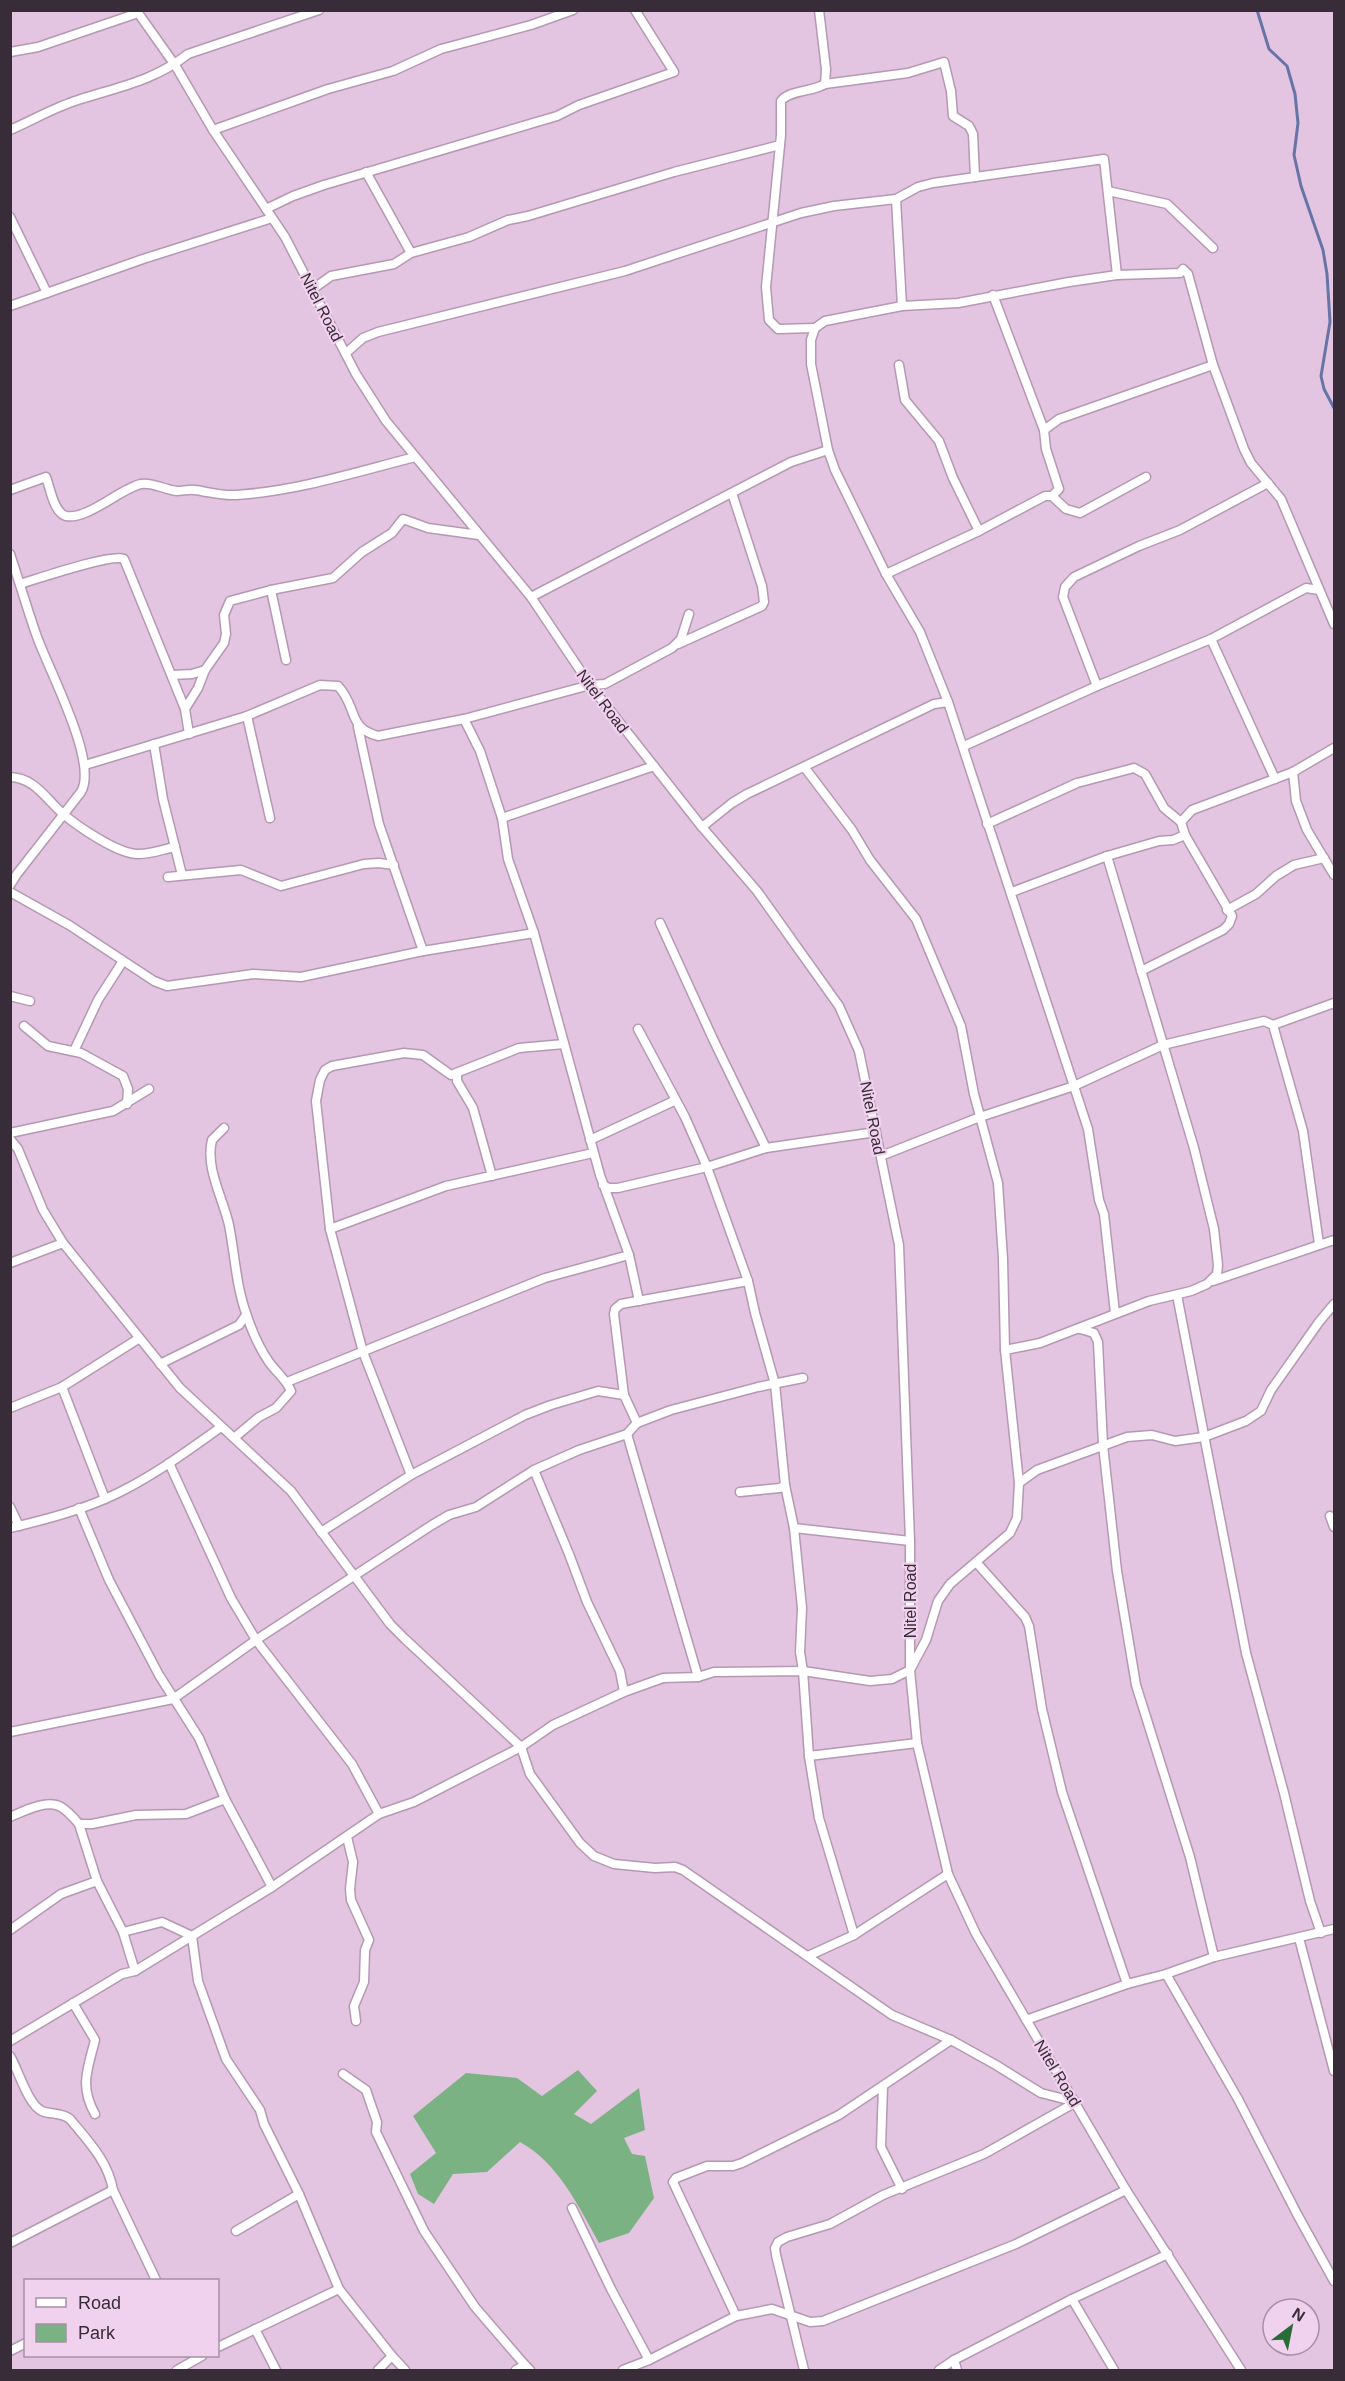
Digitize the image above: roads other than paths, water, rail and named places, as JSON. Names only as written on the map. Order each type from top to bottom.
[{"type":"street","points":[[10,130],[77,100],[120,89],[176,65],[188,54],[319,10]]},
{"type":"street","points":[[213,130],[328,89],[393,71],[465,40],[531,25],[573,10]]},
{"type":"street","points":[[266,209],[293,196],[366,172],[485,139],[557,116],[579,105],[674,72],[635,10]]},
{"type":"street","points":[[819,10],[826,69],[825,84]]},
{"type":"street","points":[[10,52],[38,46],[137,12]]},
{"type":"street","name":"Nitel Road","points":[[137,12],[176,65],[213,130],[285,237],[346,353],[386,422],[531,597],[590,685],[702,827],[757,891],[839,1006],[860,1051],[899,1245],[910,1541],[910,1670],[917,1743],[948,1874],[976,1934],[1126,2190],[1241,2370]]},
{"type":"street","points":[[975,177],[973,134],[969,126],[952,116],[951,91],[944,62],[908,73],[825,84],[802,93],[789,94],[781,101],[780,145],[766,287],[769,320],[778,329],[815,328],[825,321],[902,306],[958,303],[993,295],[1117,275],[1180,273],[1183,270],[1188,274],[1213,365],[1244,449],[1251,463],[1281,499],[1335,624]]},
{"type":"street","points":[[313,289],[331,276],[394,264],[411,253],[469,237],[508,220],[666,174],[780,145]]},
{"type":"street","points":[[346,353],[363,339],[378,332],[625,271],[801,213],[834,206],[896,199],[918,187],[933,183],[1104,159],[1117,275]]},
{"type":"street","points":[[366,172],[411,253]]},
{"type":"street","points":[[1108,191],[1167,204],[1214,248]]},
{"type":"street","points":[[896,199],[902,306]]},
{"type":"street","points":[[10,217],[47,293]]},
{"type":"street","points":[[10,306],[143,259],[272,218]]},
{"type":"street","points":[[993,295],[1044,429],[1046,449],[1059,489],[1052,496]]},
{"type":"street","points":[[815,328],[811,340],[812,364],[828,450],[835,470],[886,574],[920,632],[944,689],[1088,1129],[1099,1200],[1104,1214],[1115,1313]]},
{"type":"street","points":[[899,365],[905,400],[939,441],[953,478],[979,531]]},
{"type":"street","points":[[1044,429],[1059,418],[1213,365]]},
{"type":"street","points":[[531,597],[791,462],[828,450]]},
{"type":"street","points":[[10,490],[46,477],[58,511],[66,516],[76,516],[115,499],[131,487],[144,484],[177,491],[196,490],[236,495],[291,488],[415,457]]},
{"type":"street","points":[[886,574],[979,531],[1045,496],[1052,496],[1066,509],[1080,513],[1146,477]]},
{"type":"street","points":[[1097,686],[1063,597],[1065,587],[1074,577],[1139,546],[1180,530],[1268,483]]},
{"type":"street","points":[[358,728],[378,736],[464,719],[590,685],[606,684],[678,644],[762,606],[764,602],[762,586],[732,493]]},
{"type":"street","points":[[185,709],[198,688],[205,670],[224,643],[226,634],[224,615],[230,601],[271,590],[333,578],[362,552],[392,533],[403,519],[428,528],[479,535]]},
{"type":"street","points":[[10,554],[36,635],[77,734],[85,765],[85,786],[10,885]]},
{"type":"street","points":[[20,584],[88,563],[120,557],[128,566],[172,675],[185,709],[189,734]]},
{"type":"street","points":[[964,746],[1097,686],[1211,639],[1306,588],[1319,590]]},
{"type":"street","points":[[271,590],[286,660]]},
{"type":"street","points":[[678,644],[689,614]]},
{"type":"street","points":[[1211,639],[1275,779]]},
{"type":"street","points":[[172,675],[192,674],[205,670]]},
{"type":"street","points":[[85,765],[247,716],[320,685],[338,686],[347,696],[358,728],[380,824],[423,951]]},
{"type":"street","points":[[934,704],[944,689]]},
{"type":"street","points":[[702,827],[732,803],[798,769],[805,768],[934,704],[948,702]]},
{"type":"street","points":[[247,716],[270,818]]},
{"type":"street","points":[[464,719],[480,751],[502,818],[508,859],[534,933],[593,1153],[628,1256],[639,1301]]},
{"type":"street","points":[[154,744],[163,799],[182,875]]},
{"type":"street","points":[[1181,822],[1199,806],[1293,772],[1335,748]]},
{"type":"street","points":[[502,818],[654,766]]},
{"type":"street","points":[[10,2041],[122,1974],[135,1971],[272,1887],[379,1814],[414,1802],[521,1747],[553,1725],[624,1692],[663,1678],[698,1677],[714,1672],[803,1671],[882,1681],[910,1670],[926,1640],[938,1601],[950,1584],[1010,1533],[1017,1518],[1019,1483],[1005,1350],[1003,1259],[998,1183],[980,1117],[961,1026],[916,919],[870,860],[852,830],[805,768]]},
{"type":"street","points":[[987,824],[1077,783],[1134,768],[1145,774],[1164,808],[1181,822],[1185,835],[1232,916],[1229,924],[1223,930],[1141,971]]},
{"type":"street","points":[[1293,772],[1296,801],[1307,830],[1335,875]]},
{"type":"street","points":[[10,777],[21,777],[33,783],[63,814],[114,848],[137,854],[175,847]]},
{"type":"street","points":[[1012,892],[1107,856],[1185,835]]},
{"type":"street","points":[[1107,856],[1194,1148],[1214,1229],[1217,1274],[1207,1284]]},
{"type":"street","points":[[1227,910],[1256,894],[1276,876],[1294,865],[1324,858]]},
{"type":"street","points":[[168,877],[242,870],[281,886],[364,864],[379,863],[394,866]]},
{"type":"street","points":[[10,892],[69,924],[154,981],[167,986],[253,974],[301,977],[423,951],[534,933]]},
{"type":"street","points":[[660,923],[766,1148]]},
{"type":"street","points":[[74,1051],[98,1000],[123,961]]},
{"type":"street","points":[[10,996],[30,1001]]},
{"type":"street","points":[[881,1156],[980,1117],[1074,1086],[1163,1045],[1264,1021],[1273,1025],[1335,1003]]},
{"type":"street","points":[[1273,1025],[1303,1131],[1319,1244]]},
{"type":"street","points":[[24,1026],[48,1046],[74,1051],[123,1076],[128,1089],[127,1104]]},
{"type":"street","points":[[638,1029],[673,1094],[674,1101],[685,1117],[707,1167],[748,1281],[754,1313],[774,1384],[785,1485],[794,1528],[802,1608],[800,1652],[809,1756],[819,1818],[854,1935]]},
{"type":"street","points":[[411,1475],[363,1352],[330,1229],[316,1101],[320,1080],[325,1070],[332,1066],[404,1053],[423,1055],[451,1075],[519,1048],[564,1044]]},
{"type":"street","points":[[457,1073],[457,1081],[473,1108],[492,1176]]},
{"type":"street","points":[[10,1133],[93,1117],[127,1104],[149,1089]]},
{"type":"street","points":[[590,1140],[674,1101]]},
{"type":"street","points":[[224,1128],[212,1140],[211,1159],[215,1182],[230,1228],[246,1315],[267,1360],[279,1376],[287,1382],[291,1391],[276,1407],[259,1417],[234,1438]]},
{"type":"street","points":[[603,1185],[618,1188],[707,1167],[766,1148],[876,1132]]},
{"type":"street","points":[[10,1138],[18,1149],[43,1210],[63,1243],[138,1339],[180,1388],[291,1491],[405,1640],[521,1747],[530,1774],[580,1843],[594,1856],[614,1864],[655,1868],[675,1867],[683,1870],[892,2015],[951,2040],[1041,2093],[1076,2102]]},
{"type":"street","points":[[330,1229],[446,1186],[593,1153]]},
{"type":"street","points":[[1005,1350],[1040,1343],[1080,1329],[1115,1313],[1177,1295],[1222,1277],[1335,1240]]},
{"type":"street","points":[[10,1263],[63,1243]]},
{"type":"street","points":[[287,1382],[545,1278],[628,1256]]},
{"type":"street","points":[[638,1423],[624,1395],[615,1309],[621,1304],[748,1281]]},
{"type":"street","points":[[1177,1295],[1246,1653],[1284,1792],[1310,1901],[1321,1933]]},
{"type":"street","points":[[1019,1483],[1037,1470],[1127,1437],[1152,1435],[1174,1441],[1204,1437],[1246,1421],[1261,1411],[1271,1390],[1319,1322],[1335,1304]]},
{"type":"street","points":[[160,1364],[239,1325],[246,1315]]},
{"type":"street","points":[[1080,1329],[1094,1334],[1098,1342],[1103,1444],[1117,1570],[1136,1685],[1190,1857],[1214,1957]]},
{"type":"street","points":[[10,1408],[62,1387],[138,1339]]},
{"type":"street","points":[[10,1732],[173,1699],[256,1640],[442,1519],[476,1507],[534,1470],[579,1450],[627,1434],[638,1423],[671,1410],[803,1378]]},
{"type":"street","points":[[62,1387],[105,1499]]},
{"type":"street","points":[[321,1532],[411,1475],[478,1438],[551,1405],[598,1391],[624,1395]]},
{"type":"street","points":[[10,1507],[15,1527],[105,1499],[134,1485],[221,1427]]},
{"type":"street","points":[[627,1434],[698,1677]]},
{"type":"street","points":[[169,1463],[231,1598],[256,1640],[352,1764],[379,1814]]},
{"type":"street","points":[[534,1470],[586,1602],[620,1671],[624,1692]]},
{"type":"street","points":[[740,1492],[780,1488],[785,1485]]},
{"type":"street","points":[[79,1508],[109,1580],[151,1661],[199,1738],[225,1799],[272,1887]]},
{"type":"street","points":[[1330,1515],[1335,1527]]},
{"type":"street","points":[[794,1528],[910,1541]]},
{"type":"street","points":[[976,1562],[1025,1617],[1029,1626],[1042,1709],[1062,1792],[1127,1984]]},
{"type":"street","points":[[809,1756],[917,1743]]},
{"type":"street","points":[[80,1824],[92,1824],[136,1815],[186,1814],[225,1799]]},
{"type":"street","points":[[10,1817],[32,1808],[51,1804],[59,1806],[80,1824],[97,1881],[123,1932],[135,1971]]},
{"type":"street","points":[[347,1837],[353,1862],[351,1900],[369,1940],[365,1950],[364,1982],[354,2006],[356,2021]]},
{"type":"street","points":[[808,1956],[854,1935],[948,1874]]},
{"type":"street","points":[[10,1930],[61,1894],[97,1881]]},
{"type":"street","points":[[123,1932],[162,1922],[192,1936]]},
{"type":"street","points":[[1026,2020],[1127,1984],[1166,1974],[1214,1957],[1335,1929]]},
{"type":"street","points":[[192,1936],[198,1982],[226,2059],[260,2110],[264,2124],[299,2194],[339,2289],[405,2370]]},
{"type":"street","points":[[1299,1938],[1335,2071]]},
{"type":"street","points":[[1166,1974],[1238,2099],[1335,2282]]},
{"type":"street","points":[[73,2003],[95,2040],[85,2081],[88,2102],[95,2114]]},
{"type":"street","points":[[736,2316],[673,2182],[676,2178],[707,2166],[733,2166],[742,2163],[839,2115],[951,2040]]},
{"type":"street","points":[[10,2056],[33,2103],[42,2111],[64,2115],[70,2119],[100,2157],[110,2173],[113,2190],[152,2279]]},
{"type":"street","points":[[343,2074],[366,2090],[377,2122],[376,2132],[424,2231],[476,2307],[527,2368],[516,2370]]},
{"type":"street","points":[[883,2086],[881,2147],[902,2189]]},
{"type":"street","points":[[804,2370],[776,2255],[775,2248],[778,2242],[830,2224],[883,2195],[984,2154],[1076,2102]]},
{"type":"street","points":[[10,2243],[113,2190]]},
{"type":"street","points":[[623,2370],[649,2360],[736,2316],[772,2309],[810,2322],[823,2321],[1016,2244],[1126,2190]]},
{"type":"street","points":[[236,2231],[299,2194]]},
{"type":"street","points":[[572,2208],[611,2289],[649,2360]]},
{"type":"street","points":[[939,2370],[1072,2299],[1168,2254]]},
{"type":"street","points":[[219,2347],[339,2289]]},
{"type":"street","points":[[1072,2299],[1114,2370]]},
{"type":"street","points":[[255,2329],[277,2370]]},
{"type":"street","points":[[10,2350],[24,2344]]},
{"type":"street","points":[[378,2370],[392,2356]]},
{"type":"street","points":[[177,2370],[199,2357]]},
{"type":"street","points":[[954,2360],[957,2370]]},
{"type":"waterway","points":[[1257,10],[1269,49],[1287,66],[1295,94],[1298,123],[1294,155],[1301,186],[1323,250],[1327,274],[1330,322],[1321,376],[1324,389],[1334,408]]}]
